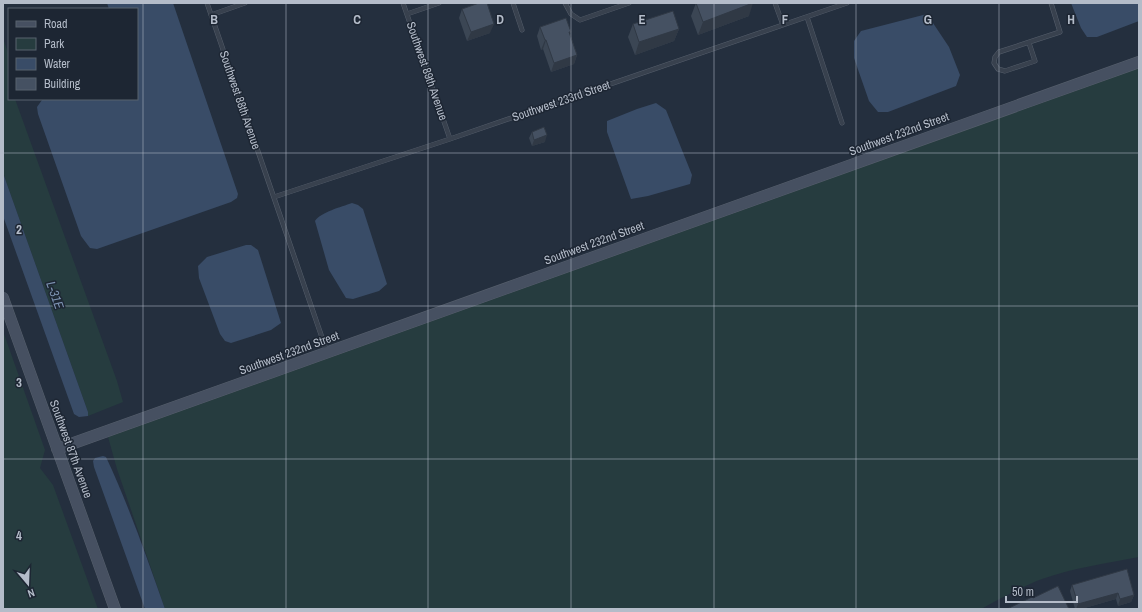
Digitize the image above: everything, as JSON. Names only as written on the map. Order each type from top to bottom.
[{"type":"street","name":"Southwest 232nd Street","points":[[57,449],[1139,62]]},
{"type":"street","name":"Southwest 87th Avenue","points":[[3,298],[115,609]]},
{"type":"lane","name":"Southwest 88th Avenue","points":[[207,3],[327,353]]},
{"type":"lane","points":[[211,15],[245,3]]},
{"type":"lane","name":"Southwest 89th Avenue","points":[[403,3],[450,139]]},
{"type":"lane","points":[[407,14],[439,3]]},
{"type":"lane","points":[[513,3],[522,30]]},
{"type":"lane","points":[[566,3],[572,14],[580,20],[629,3]]},
{"type":"lane","points":[[775,3],[783,25]]},
{"type":"lane","name":"Southwest 233rd Street","points":[[274,197],[450,139],[847,3]]},
{"type":"lane","points":[[1029,43],[1035,61],[1005,71],[998,69],[994,63],[995,57],[999,52],[1060,32],[1050,3]]},
{"type":"lane","points":[[807,17],[842,123]]},
{"type":"green space","points":[[3,38],[8,53],[8,100],[15,100],[117,381],[123,402],[88,416],[88,412],[3,173]]},
{"type":"green space","points":[[1139,68],[1139,557],[1054,575],[1019,589],[981,609],[165,609],[117,469],[108,437]]},
{"type":"green space","points":[[3,331],[45,450],[40,468],[53,485],[98,609],[3,609]]},
{"type":"water","points":[[107,3],[173,3],[238,194],[237,198],[231,202],[97,249],[90,248],[81,236],[38,114],[37,107],[42,100],[138,100],[138,8],[109,8]]},
{"type":"water","points":[[1071,3],[1139,3],[1139,21],[1097,37],[1087,37],[1081,28]]},
{"type":"water","points":[[927,14],[949,47],[960,75],[956,86],[888,112],[878,112],[869,101],[854,58],[854,41],[861,31]]},
{"type":"water","points":[[656,103],[666,110],[692,175],[690,184],[648,196],[631,199],[607,132],[607,121]]},
{"type":"water","name":"L-31E","points":[[3,173],[88,412],[88,416],[79,417],[74,414],[3,216]]},
{"type":"water","points":[[352,203],[363,209],[387,284],[379,291],[353,299],[346,298],[329,270],[315,221],[326,212]]},
{"type":"water","points":[[246,245],[251,245],[258,250],[281,323],[271,330],[231,343],[225,341],[220,334],[199,278],[198,266],[207,257]]},
{"type":"water","points":[[103,456],[106,457],[122,494],[165,609],[145,609],[94,467],[93,461],[95,458]]},
{"type":"building","points":[[479,3],[487,3],[494,24],[471,32],[462,9]]},
{"type":"building","points":[[696,3],[753,3],[703,22]]},
{"type":"building","points":[[673,11],[679,29],[639,42],[633,24]]},
{"type":"building","points":[[566,18],[577,55],[554,63],[540,27]]},
{"type":"building","points":[[544,127],[547,135],[534,140],[532,132]]},
{"type":"building","points":[[1127,569],[1134,595],[1120,599],[1118,593],[1078,604],[1072,585]]},
{"type":"building","points":[[1058,586],[1069,609],[1007,609],[1032,597],[1033,598]]}]
